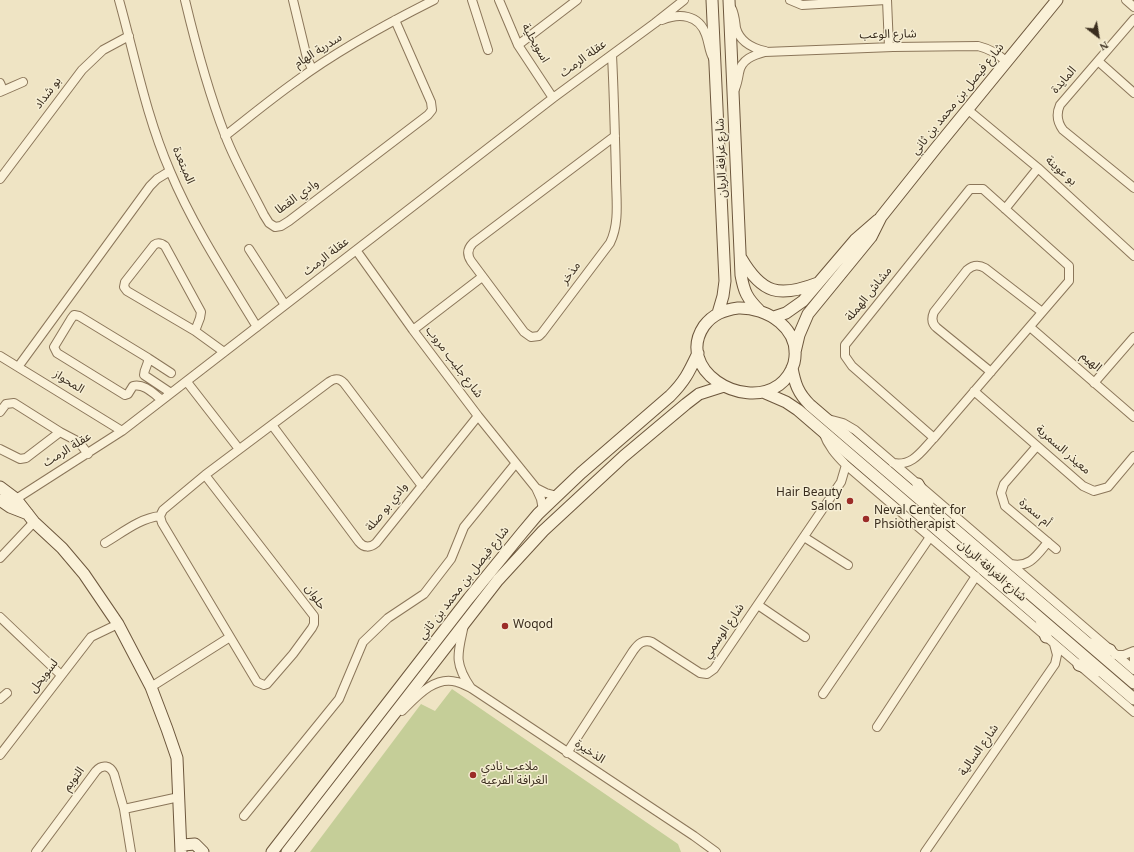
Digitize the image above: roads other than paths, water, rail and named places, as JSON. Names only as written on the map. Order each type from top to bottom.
[{"type":"street","name":"المبتعدة","points":[[120,0],[144,95],[170,171],[197,227],[256,327]]},
{"type":"street","name":"وادي القطا","points":[[185,0],[195,42],[225,136],[260,208],[269,224],[275,227],[289,221],[428,115],[432,110],[431,102],[396,20]]},
{"type":"street","points":[[294,0],[307,58],[312,69]]},
{"type":"street","name":"سدرية الهام","points":[[225,136],[312,69],[396,20],[434,0]]},
{"type":"street","points":[[472,0],[488,50]]},
{"type":"street","name":"اسويحلية","points":[[499,0],[518,45],[553,98]]},
{"type":"street","points":[[518,45],[577,0]]},
{"type":"street","name":"عقلة الرمث","points":[[13,503],[122,431],[553,98],[684,0]]},
{"type":"street","name":"شارع غرافة الريان","points":[[712,0],[725,281],[723,296],[718,313]]},
{"type":"street","points":[[790,0],[802,5],[886,0],[889,47]]},
{"type":"street","name":"شارع فيصل بن محمد بن ثاني","points":[[774,317],[786,313],[797,306],[818,283],[855,248],[871,237],[882,217],[967,109],[1057,0]]},
{"type":"street","points":[[1126,0],[1134,7]]},
{"type":"street","name":"شارع غرافة الريان","points":[[729,3],[741,275],[745,292],[750,302],[759,310]]},
{"type":"street","name":"شارع الوعب","points":[[729,3],[734,14],[738,32],[743,40],[754,48],[766,52]]},
{"type":"street","name":"عقلة الرمث","points":[[655,23],[677,15],[695,20],[705,32],[708,48],[714,59]]},
{"type":"street","name":"المايدة","points":[[1134,19],[1060,105],[1058,113],[1059,122],[1066,132],[1134,188]]},
{"type":"street","name":"بو شداد","points":[[0,179],[82,70],[103,50],[130,36]]},
{"type":"street","name":"شارع الوعب","points":[[733,91],[737,84],[740,70],[745,61],[756,54],[766,52],[889,47],[978,46],[988,48],[1006,62]]},
{"type":"street","name":"مذخر","points":[[612,55],[615,136],[616,214],[614,236],[542,333],[535,338],[527,336],[468,257],[469,249],[473,243],[615,136]]},
{"type":"street","points":[[1098,61],[1134,93]]},
{"type":"street","points":[[1,88],[23,82]]},
{"type":"street","name":"بو عوينة","points":[[967,109],[1038,168],[1133,254]]},
{"type":"street","points":[[1005,209],[1038,168]]},
{"type":"street","points":[[18,367],[150,186],[157,179],[170,171]]},
{"type":"street","name":"مشاش الهملة","points":[[914,460],[934,438],[1069,281],[1069,266],[983,189],[970,190],[845,345],[845,356],[852,366],[934,438]]},
{"type":"street","points":[[195,332],[201,312],[165,246],[161,243],[157,243],[125,282],[124,287],[127,291],[195,332],[224,352]]},
{"type":"street","name":"شارع فيصل بن محمد بن ثاني","points":[[795,352],[799,334],[808,314],[855,248]]},
{"type":"street","points":[[249,249],[284,306]]},
{"type":"street","name":"شارع جليب مروب","points":[[356,250],[413,330],[478,416],[536,488],[541,499],[543,510]]},
{"type":"street","points":[[740,256],[755,279],[774,290],[789,292],[818,283]]},
{"type":"street","points":[[991,372],[937,328],[932,319],[934,312],[967,270],[978,265],[985,268],[1042,312]]},
{"type":"street","points":[[413,330],[482,277]]},
{"type":"street","points":[[738,308],[759,310],[774,317],[785,326],[793,339],[795,352],[792,368],[782,383],[773,388],[763,392],[740,392],[724,386],[711,377],[705,370],[697,348],[699,335],[708,321],[718,313],[738,308]]},
{"type":"street","points":[[133,400],[57,354],[54,350],[54,347],[74,316],[79,316],[171,373]]},
{"type":"street","name":"الهيم","points":[[1030,327],[1134,416]]},
{"type":"street","points":[[1094,383],[1134,336]]},
{"type":"street","name":"شارع فيصل بن محمد بن ثاني","points":[[272,852],[474,592],[522,534],[543,510],[581,473],[670,396],[687,377],[698,353]]},
{"type":"street","name":"المحواز","points":[[0,356],[122,431]]},
{"type":"street","points":[[148,358],[149,363],[144,370],[144,375],[171,393]]},
{"type":"street","name":"شارع الغرافة الريان","points":[[792,368],[795,385],[810,405],[1134,683]]},
{"type":"street","points":[[105,543],[143,520],[160,516],[168,505],[239,449],[333,379],[341,380],[422,486]]},
{"type":"street","points":[[187,382],[239,449]]},
{"type":"street","points":[[125,395],[128,394],[133,386],[138,385],[144,387],[162,400]]},
{"type":"street","name":"شارع فيصل بن محمد بن ثاني","points":[[287,852],[498,580],[544,530],[629,452],[686,404],[699,394],[724,386]]},
{"type":"street","name":"معيذر السمرية","points":[[974,391],[1083,486],[1094,491],[1108,487],[1134,456]]},
{"type":"street","name":"شارع الغرافة الريان","points":[[763,392],[791,405],[1134,699]]},
{"type":"street","points":[[0,412],[6,404],[14,403],[60,432],[79,442],[88,454]]},
{"type":"street","name":"وادي بو صلة","points":[[272,425],[359,542],[366,547],[376,543],[478,416]]},
{"type":"street","name":"شارع الغرافة الريان","points":[[827,419],[843,423],[851,427],[1134,669]]},
{"type":"street","name":"شارع الغرافة الريان","points":[[821,430],[827,444],[846,465],[1134,712]]},
{"type":"street","points":[[0,449],[20,459],[26,458],[60,432]]},
{"type":"street","name":"أم سمرة","points":[[1037,446],[1004,484],[1001,493],[1005,506],[1056,549]]},
{"type":"street","points":[[893,463],[904,464],[914,460]]},
{"type":"street","points":[[914,460],[911,470],[915,482],[932,509]]},
{"type":"street","points":[[244,816],[339,699],[363,642],[388,618],[424,594],[451,560],[464,527],[516,463]]},
{"type":"street","name":"شارع الوسمي","points":[[567,753],[633,651],[640,643],[648,640],[652,642],[700,674],[707,674],[711,672],[841,482],[846,465]]},
{"type":"street","name":"حلوان","points":[[160,516],[165,529],[257,682],[264,685],[270,682],[312,628],[315,620],[314,616],[206,475]]},
{"type":"street","points":[[0,487],[13,503],[62,548],[84,574],[118,624],[151,687],[177,758],[182,846],[195,844],[203,852]]},
{"type":"street","name":"شارع جليب مروب","points":[[536,488],[557,496]]},
{"type":"street","points":[[0,500],[13,503]]},
{"type":"street","points":[[0,558],[31,518]]},
{"type":"street","points":[[804,537],[848,565]]},
{"type":"street","points":[[823,694],[930,538]]},
{"type":"street","name":"أم سمرة","points":[[1031,562],[1048,542]]},
{"type":"street","points":[[1011,564],[1020,565],[1031,562]]},
{"type":"street","points":[[1030,581],[1028,570],[1031,562]]},
{"type":"street","points":[[877,726],[976,576]]},
{"type":"street","points":[[758,605],[805,637]]},
{"type":"street","points":[[0,617],[61,675]]},
{"type":"street","points":[[1041,619],[1057,655],[1055,664]]},
{"type":"street","name":"لسويحل","points":[[0,755],[3,745],[91,637],[118,624]]},
{"type":"street","name":"الذخيرة","points":[[464,624],[458,653],[458,664],[462,676],[471,688]]},
{"type":"street","points":[[151,687],[230,637]]},
{"type":"street","points":[[1086,642],[1124,655],[1134,651]]},
{"type":"street","points":[[1134,657],[1134,669]]},
{"type":"street","points":[[1055,664],[1062,660],[1076,662],[1104,673]]},
{"type":"street","name":"شارع السالية","points":[[925,852],[1055,664]]},
{"type":"street","name":"الذخيرة","points":[[380,733],[416,697],[430,686],[444,681],[456,681],[471,688],[716,852]]},
{"type":"street","points":[[0,699],[7,693]]},
{"type":"street","name":"التويم","points":[[36,852],[99,768],[104,766],[108,766],[112,769],[124,809],[130,852]]},
{"type":"street","points":[[124,809],[179,797]]},
{"type":"place","name":"Hair Beauty Salon","points":[[850,501]]},
{"type":"place","name":"Neval Center for Phsiotherapist","points":[[866,519]]},
{"type":"place","name":"Woqod","points":[[505,626]]},
{"type":"place","name":"ملاعب نادي الغرافة الفرعية","points":[[473,775]]}]
